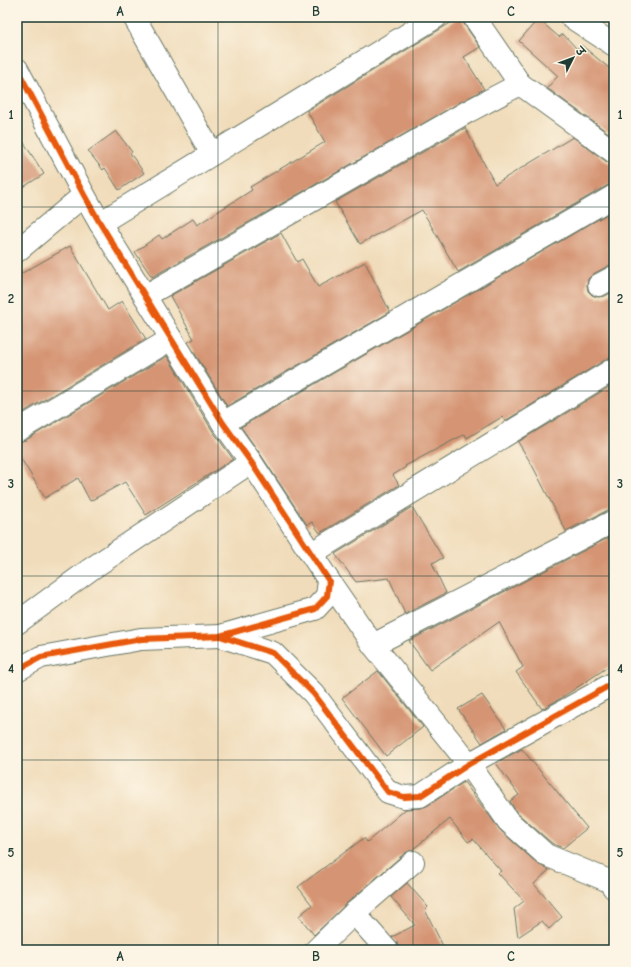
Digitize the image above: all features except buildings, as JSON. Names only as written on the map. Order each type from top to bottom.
[{"type":"street","points":[[134,17],[212,154]]},
{"type":"street","points":[[100,223],[436,17]]},
{"type":"street","points":[[474,17],[520,84],[614,152]]},
{"type":"street","points":[[571,17],[614,45]]},
{"type":"street","points":[[17,69],[84,195],[171,339],[223,423],[251,462],[373,645],[469,764],[508,821],[546,855],[612,882]]},
{"type":"street","points":[[145,296],[460,116],[520,84]]},
{"type":"street","points":[[17,251],[84,195]]},
{"type":"street","points":[[223,423],[614,196]]},
{"type":"street","points":[[20,429],[171,339]]},
{"type":"street","points":[[312,553],[614,369]]},
{"type":"street","points":[[17,623],[91,569],[251,462]]},
{"type":"street","points":[[373,645],[614,521]]},
{"type":"street","points":[[17,670],[41,657],[141,638],[220,636],[315,609],[327,596],[329,581]]},
{"type":"street","points":[[220,636],[273,653],[314,694],[388,792],[404,797],[420,796],[469,764],[614,683]]},
{"type":"street","points":[[316,950],[354,913],[413,862]]},
{"type":"street","points":[[354,913],[387,950]]},
{"type":"cycle path","points":[[17,69],[100,223],[223,423],[251,462],[329,581],[327,596],[315,609],[220,636],[141,639],[41,657],[17,670]]},
{"type":"cycle path","points":[[220,636],[273,653],[314,694],[388,792],[404,797],[420,796],[469,764],[614,683]]}]
